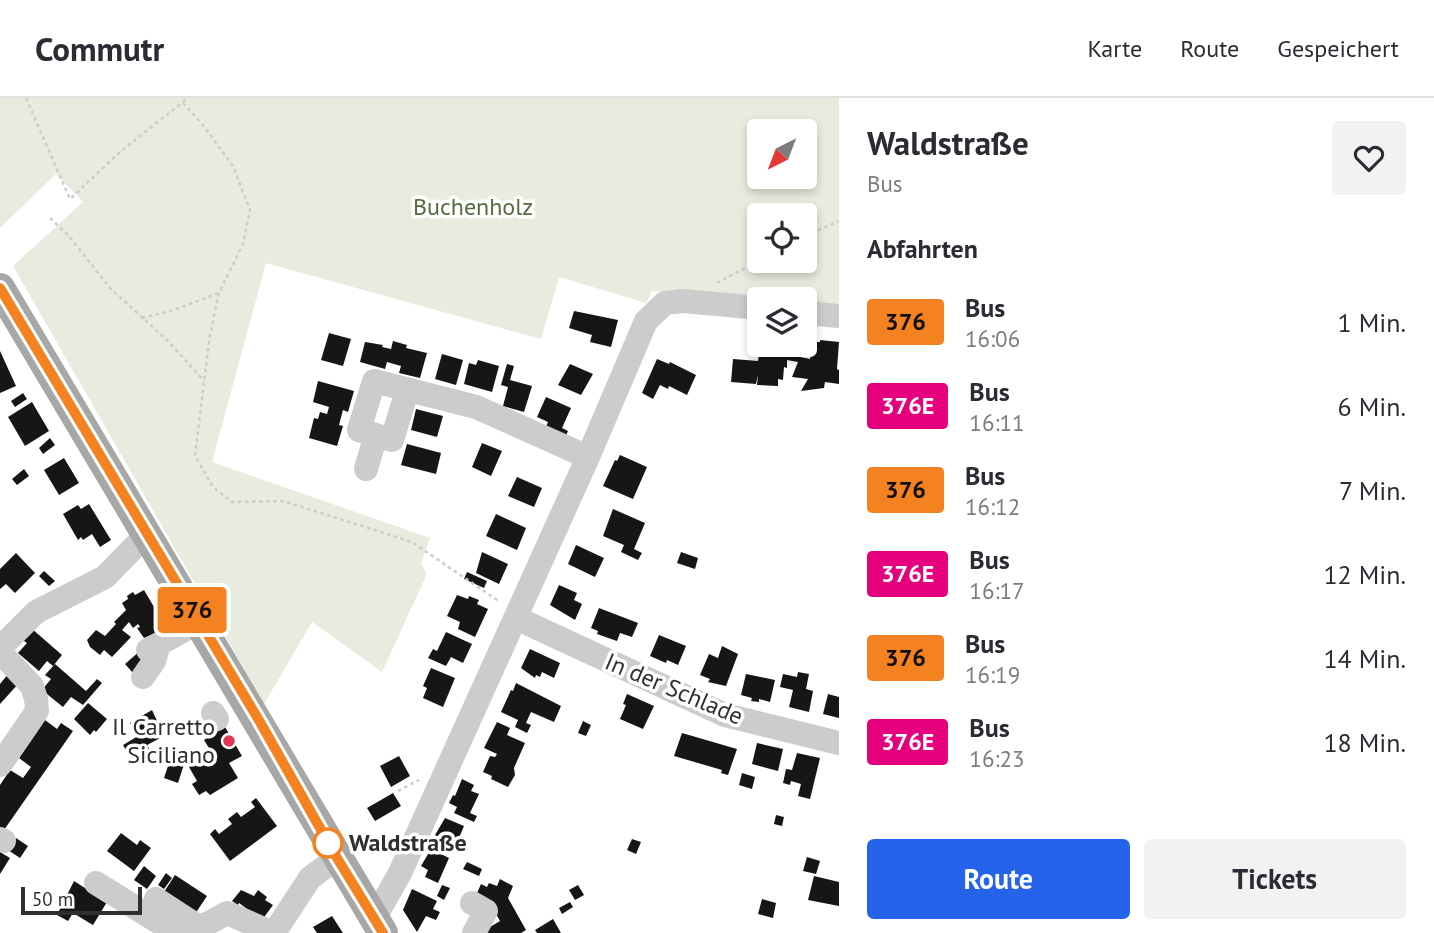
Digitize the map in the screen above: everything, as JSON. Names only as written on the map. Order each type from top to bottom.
[{"type":"main road","points":[[0,288],[379,926]]},
{"type":"street","points":[[379,926],[400,873],[588,457],[646,320],[665,303],[684,301],[747,307]]},
{"type":"street","points":[[817,314],[839,316]]},
{"type":"street","points":[[407,391],[392,440],[359,430],[374,381],[476,407],[588,457]]},
{"type":"street","points":[[366,469],[376,435]]},
{"type":"street","points":[[0,765],[37,711],[32,686],[0,650],[36,612],[105,576],[146,535]]},
{"type":"street","name":"In der Schlade","points":[[517,616],[725,715],[839,743]]},
{"type":"street","points":[[142,677],[154,662],[153,647],[199,622]]},
{"type":"street","points":[[156,899],[196,925],[205,925],[227,913],[273,933],[310,878],[337,858]]},
{"type":"street","points":[[96,883],[176,933]]},
{"type":"street","points":[[472,903],[486,911],[474,933]]},
{"type":"path","points":[[26,98],[70,199],[121,151],[188,98]]},
{"type":"path","points":[[183,103],[233,166],[250,210],[243,244],[219,293],[204,382],[195,456],[213,487],[232,502],[283,501],[412,542],[517,616]]},
{"type":"path","points":[[50,218],[68,235],[110,288],[168,341],[204,382]]},
{"type":"path","points":[[817,231],[839,221]]},
{"type":"path","points":[[716,284],[747,267]]},
{"type":"path","points":[[142,318],[171,311],[219,293]]},
{"type":"green space","name":"Buchenholz","points":[[0,98],[839,98],[839,307],[817,305],[817,287],[747,287],[747,300],[652,291],[646,303],[559,277],[541,339],[266,263],[212,462],[430,538],[421,563],[427,574],[382,672],[312,622],[264,704],[13,266],[83,202],[56,174],[0,228]]},
{"type":"building","points":[[574,311],[618,320],[611,347],[590,342],[592,335],[569,328]]},
{"type":"building","points":[[329,333],[351,339],[343,366],[321,360]]},
{"type":"building","points":[[393,341],[407,345],[406,348],[427,353],[420,378],[399,373],[401,366],[387,362],[385,369],[360,362],[365,342],[391,349]]},
{"type":"building","points":[[817,342],[839,342],[839,384],[825,382],[824,388],[801,391],[808,379],[792,377],[798,362],[787,360],[783,380],[778,379],[778,386],[757,385],[758,375],[756,384],[731,382],[733,359],[810,359],[817,357]]},
{"type":"building","points":[[0,351],[16,386],[0,393]]},
{"type":"building","points":[[442,354],[463,360],[456,385],[435,379]]},
{"type":"building","points":[[657,359],[669,364],[670,362],[696,375],[687,395],[669,386],[668,389],[660,385],[653,399],[642,393]]},
{"type":"building","points":[[478,360],[499,366],[492,392],[464,384],[469,363],[476,365]]},
{"type":"building","points":[[507,364],[514,366],[510,380],[532,386],[524,412],[503,406],[508,387],[501,385]]},
{"type":"building","points":[[570,364],[593,374],[581,395],[558,385]]},
{"type":"building","points":[[318,381],[354,391],[348,412],[343,410],[339,425],[343,426],[337,446],[309,438],[314,418],[318,419],[320,412],[327,414],[329,407],[313,402]]},
{"type":"building","points":[[23,393],[27,399],[15,407],[11,401]]},
{"type":"building","points":[[546,397],[571,408],[562,428],[568,431],[565,438],[545,429],[548,422],[537,417]]},
{"type":"building","points":[[32,402],[49,431],[25,446],[8,417]]},
{"type":"building","points":[[416,409],[443,416],[437,437],[411,430]]},
{"type":"building","points":[[50,438],[55,445],[43,454],[39,448]]},
{"type":"building","points":[[482,443],[502,451],[491,476],[472,467]]},
{"type":"building","points":[[407,444],[441,453],[436,474],[401,465]]},
{"type":"building","points":[[620,455],[647,467],[633,499],[603,486]]},
{"type":"building","points":[[64,458],[79,483],[59,495],[44,470]]},
{"type":"building","points":[[24,469],[29,476],[17,485],[12,479]]},
{"type":"building","points":[[517,477],[542,488],[534,507],[508,496]]},
{"type":"building","points":[[89,504],[111,540],[100,547],[92,534],[78,540],[63,514],[78,505],[81,509]]},
{"type":"building","points":[[613,509],[645,523],[634,549],[642,553],[638,560],[621,552],[624,545],[603,536]]},
{"type":"building","points":[[496,514],[526,528],[517,550],[486,536]]},
{"type":"building","points":[[576,545],[604,558],[595,577],[568,564]]},
{"type":"building","points":[[482,552],[508,564],[499,584],[476,573]]},
{"type":"building","points":[[681,552],[698,558],[695,569],[677,563]]},
{"type":"building","points":[[16,553],[35,573],[15,593],[6,584],[0,589],[0,569]]},
{"type":"building","points":[[44,571],[55,581],[49,586],[39,576]]},
{"type":"building","points":[[467,572],[487,581],[484,588],[464,579]]},
{"type":"building","points":[[559,585],[577,593],[574,600],[582,604],[575,620],[550,605]]},
{"type":"building","points":[[144,590],[164,624],[154,630],[156,633],[144,638],[137,628],[140,627],[138,624],[133,628],[129,622],[122,630],[131,637],[112,657],[104,650],[100,655],[90,647],[87,640],[96,630],[105,636],[116,624],[114,622],[126,610],[122,603],[128,599],[127,596]]},
{"type":"building","points":[[457,595],[479,600],[477,604],[488,609],[475,637],[458,629],[460,622],[447,616]]},
{"type":"building","points":[[599,608],[638,623],[632,637],[620,633],[617,641],[597,634],[598,631],[591,628]]},
{"type":"building","points":[[31,628],[62,655],[53,666],[47,661],[39,671],[18,653],[27,643],[21,639]]},
{"type":"building","points":[[446,632],[472,644],[463,663],[451,657],[446,666],[428,658],[433,649],[437,651]]},
{"type":"building","points":[[659,635],[686,646],[678,665],[650,656]]},
{"type":"building","points":[[722,646],[738,654],[726,686],[708,682],[710,679],[700,675],[709,654],[718,658]]},
{"type":"building","points":[[530,649],[560,663],[554,678],[542,672],[540,677],[536,675],[535,678],[521,668]]},
{"type":"building","points":[[141,650],[149,660],[133,673],[125,664]]},
{"type":"building","points":[[55,664],[86,691],[97,679],[102,683],[83,705],[71,697],[63,707],[42,690],[51,679],[45,675]]},
{"type":"building","points":[[431,668],[455,678],[443,707],[423,698],[427,688],[423,686]]},
{"type":"building","points":[[798,672],[809,674],[806,689],[813,691],[809,712],[789,707],[793,690],[780,687],[783,674],[797,677]]},
{"type":"building","points":[[9,673],[19,683],[0,704],[0,684]]},
{"type":"building","points":[[746,674],[775,680],[770,702],[759,699],[759,702],[751,701],[752,698],[741,695]]},
{"type":"building","points":[[516,683],[561,706],[554,722],[531,712],[526,723],[531,725],[527,733],[515,727],[518,720],[501,712]]},
{"type":"building","points":[[627,694],[654,706],[643,729],[620,719]]},
{"type":"building","points":[[828,694],[839,697],[839,718],[823,714]]},
{"type":"building","points":[[88,703],[107,719],[90,735],[74,719]]},
{"type":"building","points":[[152,710],[164,736],[147,745],[153,755],[135,766],[123,745],[138,736],[130,723]]},
{"type":"building","points":[[45,720],[57,729],[61,723],[73,731],[4,830],[0,827],[0,785],[10,770],[23,778],[31,767],[19,758]]},
{"type":"building","points":[[583,721],[591,725],[586,736],[578,733]]},
{"type":"building","points":[[497,722],[510,728],[507,735],[525,743],[514,768],[515,775],[508,787],[483,772],[490,756],[495,757],[497,754],[484,748]]},
{"type":"building","points":[[225,727],[242,756],[229,763],[238,778],[210,795],[206,791],[199,795],[192,784],[197,781],[189,767],[212,753],[204,740]]},
{"type":"building","points":[[682,733],[737,749],[728,775],[721,773],[722,770],[674,756]]},
{"type":"building","points":[[757,743],[783,749],[778,771],[752,764]]},
{"type":"building","points":[[173,751],[187,755],[178,783],[164,778]]},
{"type":"building","points":[[797,753],[820,758],[810,799],[798,796],[801,784],[791,781],[790,785],[783,783],[786,769],[792,770]]},
{"type":"building","points":[[399,756],[410,776],[391,787],[380,766]]},
{"type":"building","points":[[742,773],[755,777],[752,789],[739,785]]},
{"type":"building","points":[[462,779],[474,785],[471,791],[479,794],[470,813],[477,816],[474,822],[454,813],[457,807],[449,803]]},
{"type":"building","points":[[393,793],[401,806],[375,821],[367,808]]},
{"type":"building","points":[[256,798],[277,826],[230,861],[210,834],[215,829],[219,834],[232,824],[228,819],[237,812],[241,817],[255,807],[251,802]]},
{"type":"building","points":[[776,815],[784,817],[782,826],[774,824]]},
{"type":"building","points":[[445,818],[464,826],[456,845],[462,848],[459,854],[439,845],[442,839],[435,835]]},
{"type":"building","points":[[121,833],[137,845],[140,840],[151,848],[134,871],[107,851]]},
{"type":"building","points":[[16,838],[28,846],[20,858],[8,850]]},
{"type":"building","points":[[632,839],[641,842],[636,854],[627,850]]},
{"type":"building","points":[[431,849],[449,858],[438,883],[425,877],[428,870],[421,866]]},
{"type":"building","points":[[0,852],[10,858],[0,874]]},
{"type":"building","points":[[807,857],[820,861],[816,874],[803,871]]},
{"type":"building","points":[[467,862],[482,869],[479,876],[463,869]]},
{"type":"building","points":[[144,866],[156,876],[147,889],[134,880]]},
{"type":"building","points":[[166,873],[172,878],[164,889],[158,885]]},
{"type":"building","points":[[175,875],[207,896],[195,914],[164,892]]},
{"type":"building","points":[[814,876],[839,882],[839,906],[808,900]]},
{"type":"building","points":[[500,879],[513,886],[508,898],[526,930],[521,933],[486,933],[485,930],[500,921],[495,912],[474,900],[481,884],[487,887],[489,883],[497,886]]},
{"type":"building","points":[[74,881],[107,902],[93,925],[73,913],[68,921],[57,915]]},
{"type":"building","points":[[442,885],[450,888],[444,900],[437,896]]},
{"type":"building","points":[[578,885],[584,895],[575,900],[569,890]]},
{"type":"building","points":[[412,889],[437,901],[433,909],[440,912],[436,920],[426,916],[417,932],[403,910]]},
{"type":"building","points":[[241,890],[254,896],[258,890],[267,897],[265,900],[273,905],[262,920],[232,901]]},
{"type":"building","points":[[762,899],[776,903],[773,918],[758,914]]},
{"type":"building","points":[[570,902],[573,907],[562,914],[559,908]]},
{"type":"building","points":[[332,916],[343,933],[317,933],[313,927]]},
{"type":"building","points":[[553,919],[561,933],[537,933],[535,930]]},
{"type":"bus line","name":"376","points":[[0,288],[383,933]]},
{"type":"place","name":"Il Carretto Siciliano","points":[[229,741]]},
{"type":"place","name":"Waldstraße","points":[[328,843]]}]
